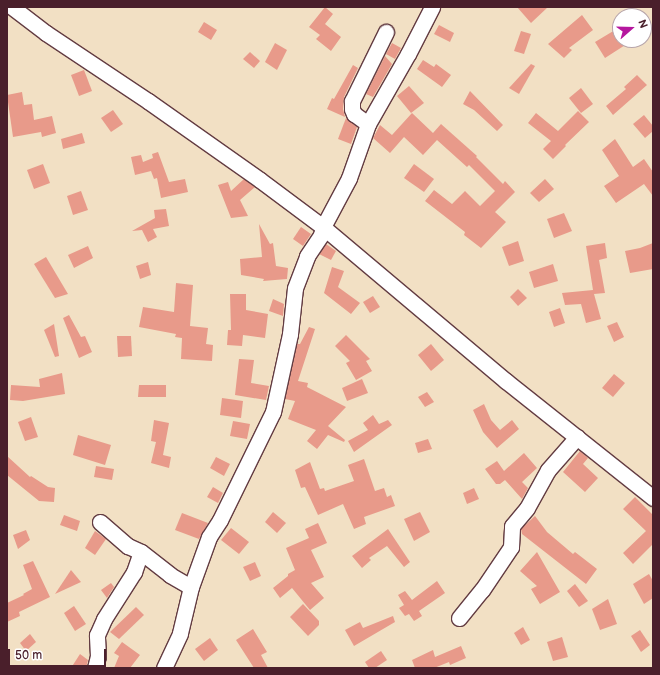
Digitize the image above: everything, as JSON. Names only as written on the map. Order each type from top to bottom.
[{"type":"street","points":[[12,7],[46,33],[148,101],[242,167],[323,227],[506,381],[653,498]]},
{"type":"street","points":[[164,668],[180,633],[191,587],[209,537],[220,520],[272,412],[290,334],[295,288],[308,256],[321,235],[323,227],[349,178],[368,124],[408,54],[432,7]]},
{"type":"street","points":[[368,124],[354,114],[352,109],[352,101],[386,32]]},
{"type":"street","points":[[459,618],[482,590],[511,547],[512,526],[527,508],[548,470],[577,437]]},
{"type":"street","points":[[100,522],[128,546],[141,552],[170,575],[191,587]]},
{"type":"street","points":[[95,668],[98,656],[97,635],[104,619],[134,572],[141,552]]},
{"type":"building","points":[[325,7],[333,14],[325,24],[341,37],[331,51],[316,39],[320,35],[309,27]]},
{"type":"building","points":[[517,7],[548,7],[531,23]]},
{"type":"building","points":[[582,15],[593,30],[569,48],[572,50],[564,58],[548,44]]},
{"type":"building","points":[[204,22],[217,30],[211,40],[198,32]]},
{"type":"building","points":[[439,25],[454,33],[450,42],[434,34]]},
{"type":"building","points":[[521,31],[531,34],[524,54],[514,51]]},
{"type":"building","points":[[612,32],[612,48],[621,48],[605,58],[595,42]]},
{"type":"building","points":[[275,43],[287,50],[277,70],[265,62]]},
{"type":"building","points":[[392,43],[401,48],[395,59],[386,54]]},
{"type":"building","points":[[250,52],[260,61],[254,68],[243,59]]},
{"type":"building","points":[[385,56],[392,64],[373,97],[366,94]]},
{"type":"building","points":[[423,60],[434,67],[436,64],[451,75],[442,87],[417,69]]},
{"type":"building","points":[[531,64],[535,66],[519,94],[509,88]]},
{"type":"building","points":[[353,65],[358,68],[344,97],[343,109],[345,117],[327,109],[332,98],[334,99]]},
{"type":"building","points":[[84,70],[92,91],[79,96],[71,75]]},
{"type":"building","points":[[637,75],[647,85],[613,115],[606,106],[626,89],[624,87]]},
{"type":"building","points":[[409,86],[424,103],[411,113],[397,96]]},
{"type":"building","points":[[581,88],[593,104],[581,113],[569,98]]},
{"type":"building","points":[[470,91],[503,125],[497,131],[474,110],[463,104]]},
{"type":"building","points":[[22,92],[24,105],[32,104],[34,120],[52,116],[56,133],[42,137],[41,132],[13,137],[7,95]]},
{"type":"building","points":[[113,110],[123,124],[111,132],[101,118]]},
{"type":"building","points":[[578,111],[589,122],[553,159],[543,149],[551,141],[528,123],[536,113],[558,131]]},
{"type":"building","points":[[412,113],[433,133],[441,124],[477,156],[476,157],[503,184],[505,181],[515,192],[495,212],[506,222],[481,248],[464,235],[465,232],[425,201],[434,190],[452,204],[465,191],[480,206],[495,191],[469,165],[467,167],[437,140],[423,155],[404,137],[390,153],[373,138],[380,125],[392,135]]},
{"type":"building","points":[[644,115],[653,126],[653,131],[645,138],[633,124]]},
{"type":"building","points":[[346,118],[357,127],[351,144],[338,139]]},
{"type":"building","points":[[82,133],[85,143],[63,149],[61,139]]},
{"type":"building","points":[[615,139],[633,167],[644,159],[653,172],[653,196],[644,184],[616,203],[604,186],[619,176],[602,150]]},
{"type":"building","points":[[158,152],[169,182],[185,179],[188,192],[161,198],[157,178],[154,179],[151,171],[135,175],[131,157],[141,155],[143,162],[153,158],[152,154]]},
{"type":"building","points":[[43,164],[50,183],[34,189],[27,170]]},
{"type":"building","points":[[414,164],[434,179],[424,192],[404,178]]},
{"type":"building","points":[[244,179],[255,187],[240,200],[248,216],[231,218],[218,185],[228,182],[231,191]]},
{"type":"building","points":[[545,179],[554,189],[539,202],[530,193]]},
{"type":"building","points":[[81,191],[88,210],[73,215],[67,196]]},
{"type":"building","points":[[166,209],[169,226],[153,229],[157,237],[148,242],[142,230],[132,231],[155,218],[154,210]]},
{"type":"building","points":[[564,213],[572,231],[554,238],[547,219]]},
{"type":"building","points":[[259,224],[270,244],[273,243],[276,266],[288,268],[287,279],[263,281],[264,279],[241,275],[240,259],[262,257]]},
{"type":"building","points":[[301,227],[311,234],[303,246],[293,239]]},
{"type":"building","points":[[518,241],[524,261],[509,266],[502,247]]},
{"type":"building","points":[[605,243],[607,258],[599,260],[605,293],[594,294],[601,319],[586,323],[581,304],[565,305],[562,293],[593,290],[586,246]]},
{"type":"building","points":[[653,243],[653,269],[630,273],[625,251],[640,248]]},
{"type":"building","points":[[326,244],[336,251],[331,260],[319,254]]},
{"type":"building","points":[[88,246],[93,258],[74,268],[68,255]]},
{"type":"building","points":[[46,257],[68,294],[55,298],[34,264]]},
{"type":"building","points":[[148,262],[151,275],[140,279],[136,266]]},
{"type":"building","points":[[553,264],[558,281],[534,288],[529,272]]},
{"type":"building","points":[[332,267],[344,271],[338,287],[360,303],[351,314],[324,293]]},
{"type":"building","points":[[176,283],[193,285],[190,326],[208,328],[206,344],[213,345],[212,361],[181,359],[182,338],[175,337],[176,334],[139,327],[143,307],[174,312]]},
{"type":"building","points":[[518,289],[527,298],[518,306],[510,297]]},
{"type":"building","points":[[230,294],[246,294],[246,310],[268,314],[265,338],[243,335],[242,346],[227,345],[228,330],[231,330]]},
{"type":"building","points":[[373,296],[380,307],[370,313],[363,302]]},
{"type":"building","points":[[273,299],[284,304],[283,316],[269,311]]},
{"type":"building","points":[[560,308],[565,323],[554,327],[549,312]]},
{"type":"building","points":[[69,315],[81,337],[85,336],[92,352],[79,358],[63,318]]},
{"type":"building","points":[[617,322],[624,337],[614,342],[607,326]]},
{"type":"building","points":[[54,324],[59,356],[55,357],[44,330]]},
{"type":"building","points":[[309,327],[315,329],[298,381],[308,383],[307,387],[346,407],[328,426],[345,440],[344,442],[328,435],[317,449],[307,441],[316,430],[288,419],[295,401],[285,399],[297,344],[300,344]]},
{"type":"building","points":[[346,335],[370,359],[366,361],[372,371],[356,380],[346,363],[350,361],[335,346]]},
{"type":"building","points":[[117,336],[131,336],[132,356],[118,357]]},
{"type":"building","points":[[431,344],[444,360],[431,371],[418,355]]},
{"type":"building","points":[[239,359],[254,360],[251,383],[269,386],[266,400],[235,395]]},
{"type":"building","points":[[62,373],[65,394],[23,401],[10,400],[11,385],[40,387],[39,379]]},
{"type":"building","points":[[614,374],[625,383],[613,397],[602,388]]},
{"type":"building","points":[[362,379],[368,393],[347,401],[342,388]]},
{"type":"building","points":[[139,385],[166,385],[166,397],[138,397]]},
{"type":"building","points":[[427,392],[434,402],[425,407],[418,397]]},
{"type":"building","points":[[222,398],[243,401],[241,418],[220,415]]},
{"type":"building","points":[[484,404],[491,420],[500,430],[512,420],[519,429],[497,448],[483,432],[473,410]]},
{"type":"building","points":[[373,415],[379,424],[388,420],[392,425],[354,452],[348,441],[368,430],[363,423]]},
{"type":"building","points":[[31,417],[38,437],[25,441],[18,422]]},
{"type":"building","points":[[154,420],[169,423],[163,455],[171,457],[169,468],[151,463],[156,442],[151,441]]},
{"type":"building","points":[[233,421],[250,424],[247,439],[230,436]]},
{"type":"building","points":[[78,435],[111,445],[105,465],[73,455]]},
{"type":"building","points":[[428,439],[432,449],[418,453],[415,443]]},
{"type":"building","points":[[580,451],[588,458],[583,464],[598,478],[585,492],[563,472]]},
{"type":"building","points":[[524,453],[537,468],[522,482],[528,488],[522,499],[505,480],[500,484],[496,484],[485,469],[497,461],[504,471]]},
{"type":"building","points":[[7,456],[30,477],[31,476],[48,487],[55,488],[54,502],[39,501],[7,475]]},
{"type":"building","points":[[216,457],[230,464],[224,476],[210,468]]},
{"type":"building","points":[[364,459],[375,491],[384,488],[387,497],[391,495],[395,506],[364,517],[366,524],[354,529],[343,504],[318,515],[305,487],[301,488],[295,470],[310,462],[320,489],[324,488],[325,491],[354,481],[348,465]]},
{"type":"building","points":[[96,466],[114,469],[112,480],[94,477]]},
{"type":"building","points":[[213,487],[223,493],[218,503],[207,497]]},
{"type":"building","points":[[474,488],[479,499],[467,504],[463,493]]},
{"type":"building","points":[[635,497],[653,515],[653,544],[633,564],[623,553],[646,531],[623,509]]},
{"type":"building","points":[[273,512],[286,523],[277,533],[265,522]]},
{"type":"building","points":[[420,512],[430,532],[414,541],[404,519]]},
{"type":"building","points":[[182,513],[208,523],[199,539],[175,530]]},
{"type":"building","points":[[64,515],[80,521],[77,531],[60,525]]},
{"type":"building","points":[[535,516],[547,532],[573,554],[575,552],[597,569],[586,584],[522,534],[521,529]]},
{"type":"building","points":[[318,523],[327,543],[311,550],[324,577],[311,583],[324,598],[310,610],[292,588],[280,598],[273,588],[288,576],[288,574],[295,570],[286,548],[309,538],[305,529]]},
{"type":"building","points":[[231,528],[249,542],[239,554],[221,540]]},
{"type":"building","points":[[388,529],[410,562],[404,567],[387,546],[369,558],[371,560],[362,568],[352,556]]},
{"type":"building","points":[[26,530],[30,540],[18,549],[13,535]]},
{"type":"building","points":[[95,531],[106,539],[95,555],[85,548]]},
{"type":"building","points":[[537,552],[560,592],[540,604],[531,589],[537,586],[520,571]]},
{"type":"building","points":[[33,561],[50,597],[19,612],[20,616],[7,622],[7,603],[24,595],[23,594],[32,589],[23,565]]},
{"type":"building","points":[[255,562],[261,576],[250,581],[243,567]]},
{"type":"building","points":[[71,570],[81,582],[55,594]]},
{"type":"building","points":[[649,574],[653,581],[653,598],[644,604],[633,584]]},
{"type":"building","points":[[437,581],[445,593],[419,611],[422,616],[414,621],[409,614],[405,616],[399,608],[404,605],[398,595],[405,591],[412,600]]},
{"type":"building","points":[[111,583],[114,587],[107,598],[101,590]]},
{"type":"building","points":[[575,584],[588,601],[579,607],[567,591]]},
{"type":"building","points":[[608,599],[617,624],[600,630],[592,609]]},
{"type":"building","points":[[303,604],[319,621],[319,625],[308,636],[290,617]]},
{"type":"building","points":[[74,606],[86,624],[75,631],[64,613]]},
{"type":"building","points":[[136,607],[144,615],[119,639],[110,632]]},
{"type":"building","points":[[393,616],[395,622],[354,646],[345,630],[360,622],[363,628]]},
{"type":"building","points":[[523,627],[530,640],[521,645],[514,633]]},
{"type":"building","points":[[253,629],[267,652],[261,655],[268,668],[254,668],[236,640]]},
{"type":"building","points":[[640,630],[650,645],[641,652],[631,636]]},
{"type":"building","points":[[30,634],[36,642],[26,651],[20,643]]},
{"type":"building","points":[[562,637],[568,657],[553,661],[547,642]]},
{"type":"building","points":[[210,638],[218,650],[204,661],[195,649]]},
{"type":"building","points":[[122,642],[140,655],[130,668],[114,668],[119,656],[114,653]]},
{"type":"building","points":[[461,646],[466,658],[450,665],[449,662],[434,668],[415,668],[412,660],[433,650],[435,657]]},
{"type":"building","points":[[381,651],[387,660],[375,668],[369,668],[365,662]]},
{"type":"building","points":[[80,654],[88,660],[86,668],[71,668]]}]
